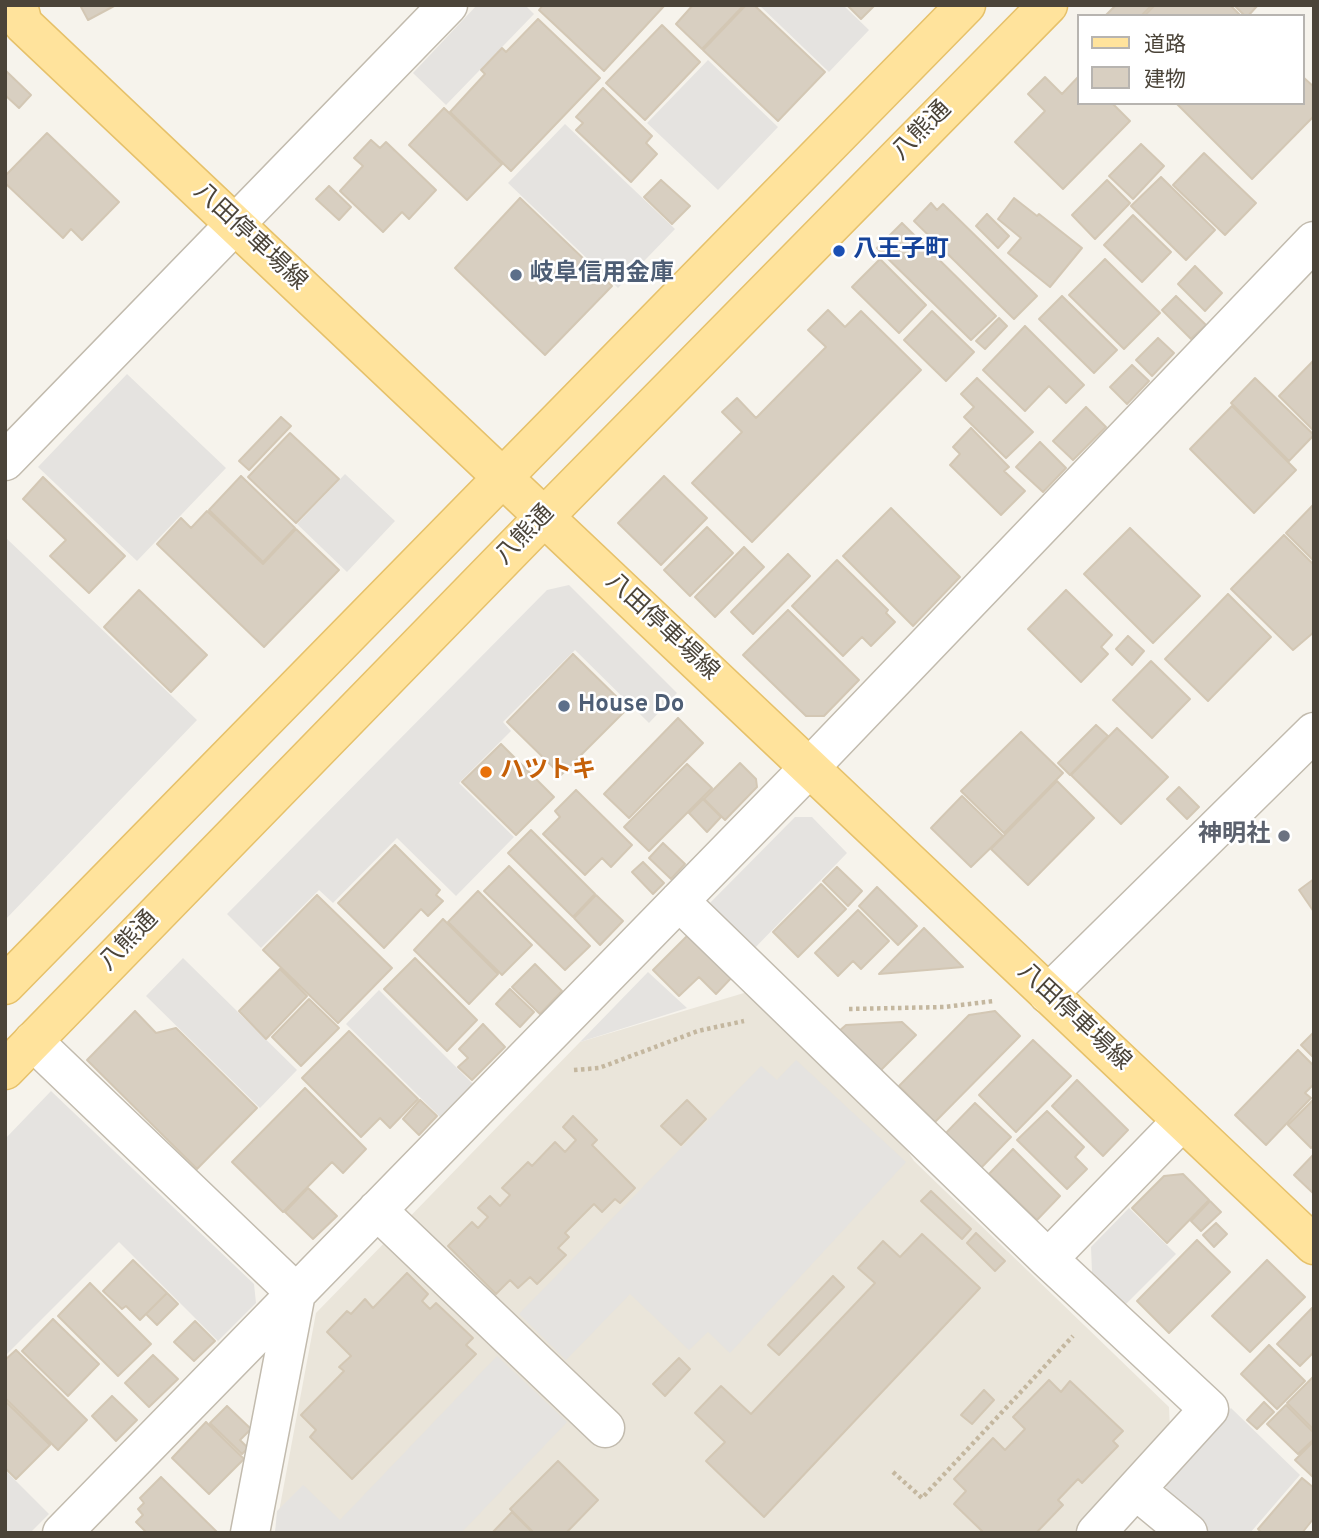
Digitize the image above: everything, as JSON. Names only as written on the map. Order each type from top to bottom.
[{"type":"main road","points":[[5,985],[966,5]]},
{"type":"main road","name":"八熊通","points":[[5,1070],[1048,5]]},
{"type":"main road","name":"八田停車場線","points":[[16,13],[235,225],[1314,1245]]},
{"type":"street","points":[[5,461],[446,6]]},
{"type":"street","points":[[62,1533],[809,768],[1314,241]]},
{"type":"street","points":[[1048,994],[1314,732]]},
{"type":"street","points":[[679,901],[1048,1259],[1209,1409],[1096,1533]]},
{"type":"street","points":[[33,1041],[296,1293]]},
{"type":"street","points":[[1048,1259],[1182,1121]]},
{"type":"street","points":[[377,1210],[605,1428]]},
{"type":"street","points":[[250,1533],[296,1293]]},
{"type":"street","points":[[1136,1490],[1188,1533]]},
{"type":"path","points":[[893,1472],[922,1498],[1100,1308]]},
{"type":"shaded area","points":[[477,5],[525,5],[534,14],[446,105],[413,73]]},
{"type":"shaded area","points":[[759,5],[843,5],[869,30],[829,72]]},
{"type":"shaded area","points":[[708,60],[778,127],[718,190],[647,123]]},
{"type":"shaded area","points":[[565,124],[675,229],[618,288],[508,183]]},
{"type":"shaded area","points":[[127,374],[226,468],[137,561],[38,467]]},
{"type":"shaded area","points":[[345,474],[395,521],[347,572],[297,524]]},
{"type":"shaded area","points":[[5,537],[197,720],[5,920]]},
{"type":"shaded area","points":[[569,585],[677,693],[649,723],[575,650],[503,722],[511,731],[459,783],[514,837],[456,896],[397,838],[333,903],[319,890],[261,948],[227,914],[547,590]]},
{"type":"shaded area","points":[[795,817],[812,817],[847,853],[749,954],[704,909]]},
{"type":"shaded area","points":[[183,958],[297,1070],[260,1108],[146,996]]},
{"type":"shaded area","points":[[648,972],[687,1008],[580,1042]]},
{"type":"shaded area","points":[[379,990],[473,1084],[440,1117],[346,1024]]},
{"type":"shaded area","points":[[754,990],[883,1114],[914,1161],[1169,1407],[1170,1430],[1075,1533],[275,1533],[316,1313],[580,1042]]},
{"type":"shaded area","points":[[796,1060],[906,1162],[730,1353],[708,1332],[689,1350],[630,1294],[566,1360],[519,1314],[761,1066],[777,1080]]},
{"type":"shaded area","points":[[51,1091],[254,1284],[256,1303],[218,1341],[119,1242],[5,1356],[5,1139]]},
{"type":"shaded area","points":[[1129,1208],[1176,1254],[1125,1305],[1092,1272],[1091,1247]]},
{"type":"shaded area","points":[[497,1356],[567,1422],[461,1533],[275,1533],[277,1511],[303,1485],[340,1520]]},
{"type":"shaded area","points":[[1231,1408],[1300,1475],[1250,1533],[1211,1533],[1167,1495],[1165,1476]]},
{"type":"shaded area","points":[[5,1470],[49,1514],[30,1533],[9,1533],[5,1529]]},
{"type":"building","points":[[80,5],[116,5],[88,20]]},
{"type":"building","points":[[543,5],[665,5],[604,71],[539,10]]},
{"type":"building","points":[[693,5],[744,5],[702,49],[676,24]]},
{"type":"building","points":[[746,5],[754,5],[825,72],[778,121],[703,50]]},
{"type":"building","points":[[847,5],[875,5],[861,19]]},
{"type":"building","points":[[1116,5],[1152,5],[1143,14],[1107,14]]},
{"type":"building","points":[[1155,5],[1230,5],[1239,14],[1146,14]]},
{"type":"building","points":[[1234,5],[1258,5],[1250,14],[1243,14]]},
{"type":"building","points":[[538,19],[600,78],[511,171],[450,112],[485,74],[481,70],[502,48],[506,52]]},
{"type":"building","points":[[662,25],[700,62],[645,120],[606,83]]},
{"type":"building","points":[[5,70],[31,95],[19,108],[5,95]]},
{"type":"building","points":[[1045,77],[1062,94],[1078,77],[1078,105],[1114,105],[1130,121],[1063,189],[1015,142],[1045,111],[1028,94]]},
{"type":"building","points":[[1305,79],[1314,87],[1314,116],[1252,179],[1178,105],[1305,105]]},
{"type":"building","points":[[603,88],[652,136],[646,143],[657,154],[631,182],[576,130],[583,123],[576,117]]},
{"type":"building","points":[[444,108],[502,164],[467,200],[409,145]]},
{"type":"building","points":[[47,133],[119,202],[82,240],[71,229],[63,238],[5,183],[5,176]]},
{"type":"building","points":[[371,140],[380,148],[386,142],[436,190],[409,219],[402,212],[383,232],[340,191],[363,166],[354,158]]},
{"type":"building","points":[[1141,144],[1164,166],[1133,199],[1109,176]]},
{"type":"building","points":[[1204,153],[1256,203],[1225,235],[1173,185]]},
{"type":"building","points":[[1161,177],[1215,230],[1186,260],[1131,206]]},
{"type":"building","points":[[661,180],[690,206],[672,224],[644,197]]},
{"type":"building","points":[[1107,180],[1130,203],[1095,239],[1072,215]]},
{"type":"building","points":[[329,186],[351,207],[339,220],[316,199]]},
{"type":"building","points":[[520,198],[612,286],[545,355],[455,268]]},
{"type":"building","points":[[1014,198],[1082,248],[1050,287],[1008,253],[1021,238],[998,219]]},
{"type":"building","points":[[931,203],[937,210],[943,204],[1037,296],[1014,319],[914,221]]},
{"type":"building","points":[[987,214],[1009,236],[998,248],[976,226]]},
{"type":"building","points":[[1133,215],[1171,252],[1142,282],[1104,245]]},
{"type":"building","points":[[902,223],[996,316],[971,340],[877,248]]},
{"type":"building","points":[[880,259],[926,305],[899,333],[852,287]]},
{"type":"building","points":[[1105,259],[1160,313],[1124,349],[1069,295]]},
{"type":"building","points":[[1195,266],[1222,293],[1205,311],[1178,284]]},
{"type":"building","points":[[1062,296],[1117,350],[1094,373],[1039,319]]},
{"type":"building","points":[[1176,296],[1206,325],[1191,339],[1162,310]]},
{"type":"building","points":[[828,310],[845,327],[861,311],[921,370],[752,542],[692,483],[742,432],[722,412],[737,398],[756,418],[826,347],[808,330]]},
{"type":"building","points":[[932,311],[974,352],[946,381],[904,340]]},
{"type":"building","points":[[999,318],[1007,326],[985,349],[976,341]]},
{"type":"building","points":[[1025,326],[1084,385],[1066,403],[1049,386],[1025,411],[983,370]]},
{"type":"building","points":[[1158,338],[1174,353],[1152,376],[1136,360]]},
{"type":"building","points":[[1314,360],[1314,431],[1279,396]]},
{"type":"building","points":[[1132,365],[1149,381],[1127,404],[1110,387]]},
{"type":"building","points":[[977,378],[1033,432],[1006,458],[964,417],[974,407],[961,394]]},
{"type":"building","points":[[1255,378],[1314,435],[1289,461],[1231,403]]},
{"type":"building","points":[[1232,406],[1296,470],[1254,513],[1190,449]]},
{"type":"building","points":[[1086,407],[1106,427],[1073,460],[1053,441]]},
{"type":"building","points":[[281,417],[291,426],[249,470],[239,461]]},
{"type":"building","points":[[971,428],[1009,467],[1004,471],[1025,491],[1001,515],[950,465],[960,454],[953,447]]},
{"type":"building","points":[[290,433],[339,479],[296,523],[248,477]]},
{"type":"building","points":[[1040,442],[1066,468],[1043,492],[1016,467]]},
{"type":"building","points":[[241,476],[295,528],[263,562],[209,510]]},
{"type":"building","points":[[664,476],[707,518],[661,565],[618,523]]},
{"type":"building","points":[[43,477],[125,556],[89,593],[50,556],[66,540],[23,499]]},
{"type":"building","points":[[1314,504],[1314,561],[1286,533]]},
{"type":"building","points":[[891,508],[960,577],[913,626],[843,556]]},
{"type":"building","points":[[207,511],[263,564],[296,529],[339,570],[264,647],[157,544],[181,518],[191,528]]},
{"type":"building","points":[[707,527],[733,553],[690,596],[664,570]]},
{"type":"building","points":[[1130,528],[1200,596],[1153,643],[1084,574]]},
{"type":"building","points":[[1284,535],[1314,565],[1314,632],[1293,650],[1231,589]]},
{"type":"building","points":[[744,547],[764,567],[715,617],[695,597]]},
{"type":"building","points":[[788,554],[810,576],[753,634],[731,612]]},
{"type":"building","points":[[837,560],[888,610],[886,613],[895,622],[871,646],[862,637],[843,656],[792,606]]},
{"type":"building","points":[[139,590],[207,655],[171,692],[104,627]]},
{"type":"building","points":[[1066,590],[1112,635],[1101,647],[1108,654],[1081,682],[1028,629]]},
{"type":"building","points":[[1228,594],[1271,637],[1208,701],[1165,659]]},
{"type":"building","points":[[788,610],[859,680],[824,716],[806,716],[743,655]]},
{"type":"building","points":[[1128,636],[1144,651],[1132,665],[1116,649]]},
{"type":"building","points":[[573,654],[628,708],[561,775],[507,722]]},
{"type":"building","points":[[1151,661],[1190,699],[1152,738],[1113,700]]},
{"type":"building","points":[[678,718],[703,743],[629,818],[604,794]]},
{"type":"building","points":[[1096,725],[1108,736],[1070,775],[1058,763]]},
{"type":"building","points":[[1117,728],[1168,777],[1121,824],[1071,775]]},
{"type":"building","points":[[1021,732],[1063,773],[1004,833],[961,791]]},
{"type":"building","points":[[501,744],[554,797],[516,835],[462,782]]},
{"type":"building","points":[[740,763],[756,779],[757,787],[725,820],[704,799]]},
{"type":"building","points":[[687,764],[712,788],[649,851],[624,827]]},
{"type":"building","points":[[1057,781],[1094,818],[1028,885],[991,849]]},
{"type":"building","points":[[1179,787],[1199,807],[1187,819],[1167,799]]},
{"type":"building","points":[[576,790],[632,845],[611,867],[602,858],[585,875],[543,834],[560,817],[555,811]]},
{"type":"building","points":[[962,796],[1003,836],[971,867],[931,828]]},
{"type":"building","points":[[703,799],[721,817],[707,832],[689,813]]},
{"type":"building","points":[[531,830],[595,894],[573,917],[508,853]]},
{"type":"building","points":[[663,843],[685,864],[671,879],[649,858]]},
{"type":"building","points":[[395,845],[440,890],[436,895],[443,901],[428,916],[421,909],[384,948],[338,903]]},
{"type":"building","points":[[643,862],[664,883],[653,894],[632,872]]},
{"type":"building","points":[[509,866],[590,946],[565,970],[484,891]]},
{"type":"building","points":[[837,867],[862,891],[848,906],[823,881]]},
{"type":"building","points":[[1314,879],[1314,912],[1299,890]]},
{"type":"building","points":[[821,884],[846,909],[798,957],[773,932]]},
{"type":"building","points":[[877,887],[917,926],[898,945],[859,906]]},
{"type":"building","points":[[478,891],[532,945],[502,975],[448,922]]},
{"type":"building","points":[[317,895],[392,968],[338,1023],[263,950]]},
{"type":"building","points":[[596,895],[623,921],[600,945],[574,918]]},
{"type":"building","points":[[858,910],[889,941],[861,969],[853,961],[838,976],[815,953]]},
{"type":"building","points":[[443,919],[498,974],[469,1004],[414,950]]},
{"type":"building","points":[[924,928],[963,967],[879,974]]},
{"type":"building","points":[[692,931],[735,974],[716,994],[699,977],[679,996],[653,970]]},
{"type":"building","points":[[415,958],[477,1020],[447,1051],[384,989]]},
{"type":"building","points":[[535,964],[562,991],[540,1014],[512,987]]},
{"type":"building","points":[[280,969],[307,996],[266,1039],[239,1011]]},
{"type":"building","points":[[510,989],[534,1012],[520,1027],[496,1004]]},
{"type":"building","points":[[309,999],[339,1028],[301,1066],[272,1037]]},
{"type":"building","points":[[135,1011],[156,1033],[176,1028],[257,1108],[197,1169],[87,1060]]},
{"type":"building","points":[[995,1011],[1020,1036],[935,1122],[899,1086],[969,1015]]},
{"type":"building","points":[[902,1022],[916,1035],[878,1073],[838,1032],[846,1025]]},
{"type":"building","points":[[483,1024],[505,1047],[472,1080],[458,1067],[468,1058],[459,1049]]},
{"type":"building","points":[[349,1031],[418,1099],[390,1128],[380,1118],[361,1137],[302,1078]]},
{"type":"building","points":[[1314,1032],[1314,1058],[1301,1045]]},
{"type":"building","points":[[1033,1040],[1071,1076],[1016,1132],[979,1095]]},
{"type":"building","points":[[1298,1050],[1314,1066],[1314,1084],[1305,1093],[1311,1098],[1266,1145],[1235,1115]]},
{"type":"building","points":[[1077,1080],[1128,1130],[1103,1156],[1052,1106]]},
{"type":"building","points":[[305,1088],[366,1149],[343,1173],[332,1162],[283,1212],[232,1162]]},
{"type":"building","points":[[1314,1099],[1314,1145],[1311,1148],[1288,1125]]},
{"type":"building","points":[[420,1100],[437,1116],[419,1135],[403,1119]]},
{"type":"building","points":[[687,1100],[706,1119],[681,1145],[661,1126]]},
{"type":"building","points":[[975,1103],[1011,1137],[979,1170],[944,1135]]},
{"type":"building","points":[[1047,1111],[1084,1147],[1075,1157],[1087,1169],[1067,1189],[1017,1140]]},
{"type":"building","points":[[573,1116],[597,1140],[592,1145],[635,1188],[620,1203],[615,1199],[602,1212],[594,1204],[565,1233],[569,1237],[558,1248],[566,1255],[537,1284],[530,1277],[518,1288],[510,1280],[496,1294],[448,1246],[472,1222],[478,1228],[488,1217],[478,1208],[490,1196],[500,1206],[510,1195],[502,1188],[528,1162],[532,1166],[555,1142],[565,1152],[576,1140],[563,1127]]},
{"type":"building","points":[[1013,1149],[1060,1196],[1037,1220],[989,1174]]},
{"type":"building","points":[[1314,1154],[1314,1194],[1294,1175]]},
{"type":"building","points":[[1183,1174],[1209,1200],[1167,1243],[1132,1208],[1164,1176]]},
{"type":"building","points":[[308,1188],[337,1216],[313,1239],[285,1212]]},
{"type":"building","points":[[931,1191],[971,1229],[962,1239],[921,1201]]},
{"type":"building","points":[[1210,1201],[1221,1212],[1201,1231],[1191,1221]]},
{"type":"building","points":[[1216,1223],[1227,1234],[1214,1247],[1203,1235]]},
{"type":"building","points":[[976,1233],[1005,1261],[995,1271],[967,1243]]},
{"type":"building","points":[[922,1234],[980,1288],[764,1517],[706,1461],[725,1442],[695,1413],[721,1386],[751,1414],[875,1283],[858,1268],[883,1241],[900,1257]]},
{"type":"building","points":[[1197,1240],[1230,1272],[1169,1333],[1137,1301]]},
{"type":"building","points":[[133,1260],[167,1293],[140,1320],[126,1306],[122,1309],[103,1291]]},
{"type":"building","points":[[1267,1260],[1305,1297],[1250,1352],[1212,1316]]},
{"type":"building","points":[[407,1273],[428,1294],[422,1301],[430,1309],[436,1303],[473,1338],[466,1345],[476,1354],[352,1479],[310,1437],[316,1430],[301,1415],[344,1371],[339,1367],[351,1356],[327,1332],[347,1311],[351,1314],[365,1299],[373,1308]]},
{"type":"building","points":[[833,1276],[844,1287],[779,1355],[768,1345]]},
{"type":"building","points":[[90,1283],[151,1344],[118,1376],[58,1316]]},
{"type":"building","points":[[167,1293],[178,1304],[157,1325],[146,1314]]},
{"type":"building","points":[[1312,1308],[1314,1352],[1300,1366],[1277,1344]]},
{"type":"building","points":[[53,1319],[99,1364],[68,1396],[22,1351]]},
{"type":"building","points":[[195,1321],[215,1341],[194,1361],[174,1342]]},
{"type":"building","points":[[1269,1345],[1305,1381],[1277,1409],[1241,1374]]},
{"type":"building","points":[[16,1350],[87,1420],[58,1450],[5,1398],[5,1360]]},
{"type":"building","points":[[153,1355],[178,1379],[149,1407],[125,1383]]},
{"type":"building","points":[[679,1358],[690,1369],[665,1396],[653,1384]]},
{"type":"building","points":[[1314,1376],[1314,1430],[1287,1403]]},
{"type":"building","points":[[1049,1380],[1061,1392],[1070,1381],[1123,1431],[1113,1441],[1118,1446],[1082,1483],[1078,1479],[1058,1500],[1063,1505],[1036,1533],[984,1533],[954,1504],[966,1491],[954,1479],[993,1438],[1005,1450],[1025,1429],[1013,1417]]},
{"type":"building","points":[[984,1390],[994,1400],[972,1424],[961,1415]]},
{"type":"building","points":[[112,1396],[137,1420],[116,1441],[92,1416]]},
{"type":"building","points":[[5,1401],[50,1445],[16,1479],[5,1468]]},
{"type":"building","points":[[1264,1402],[1274,1412],[1257,1429],[1247,1420]]},
{"type":"building","points":[[1286,1405],[1314,1433],[1314,1439],[1298,1454],[1267,1424]]},
{"type":"building","points":[[227,1406],[251,1429],[240,1440],[248,1448],[242,1454],[210,1423]]},
{"type":"building","points":[[206,1422],[244,1459],[209,1494],[172,1458]]},
{"type":"building","points":[[1314,1441],[1314,1478],[1295,1460]]},
{"type":"building","points":[[558,1461],[598,1500],[566,1533],[534,1533],[510,1509]]},
{"type":"building","points":[[161,1477],[218,1533],[147,1533],[136,1522],[143,1515],[138,1509],[144,1503],[140,1498]]},
{"type":"building","points":[[1302,1478],[1314,1488],[1314,1518],[1302,1533],[1262,1533],[1258,1529]]},
{"type":"building","points":[[512,1512],[533,1533],[492,1533]]},
{"type":"place","name":"八王子町","points":[[839,251]]},
{"type":"place","name":"岐阜信用金庫","points":[[516,275]]},
{"type":"place","name":"House Do","points":[[564,706]]},
{"type":"place","name":"ハツトキ","points":[[486,772]]},
{"type":"place","name":"神明社","points":[[1284,836]]}]
